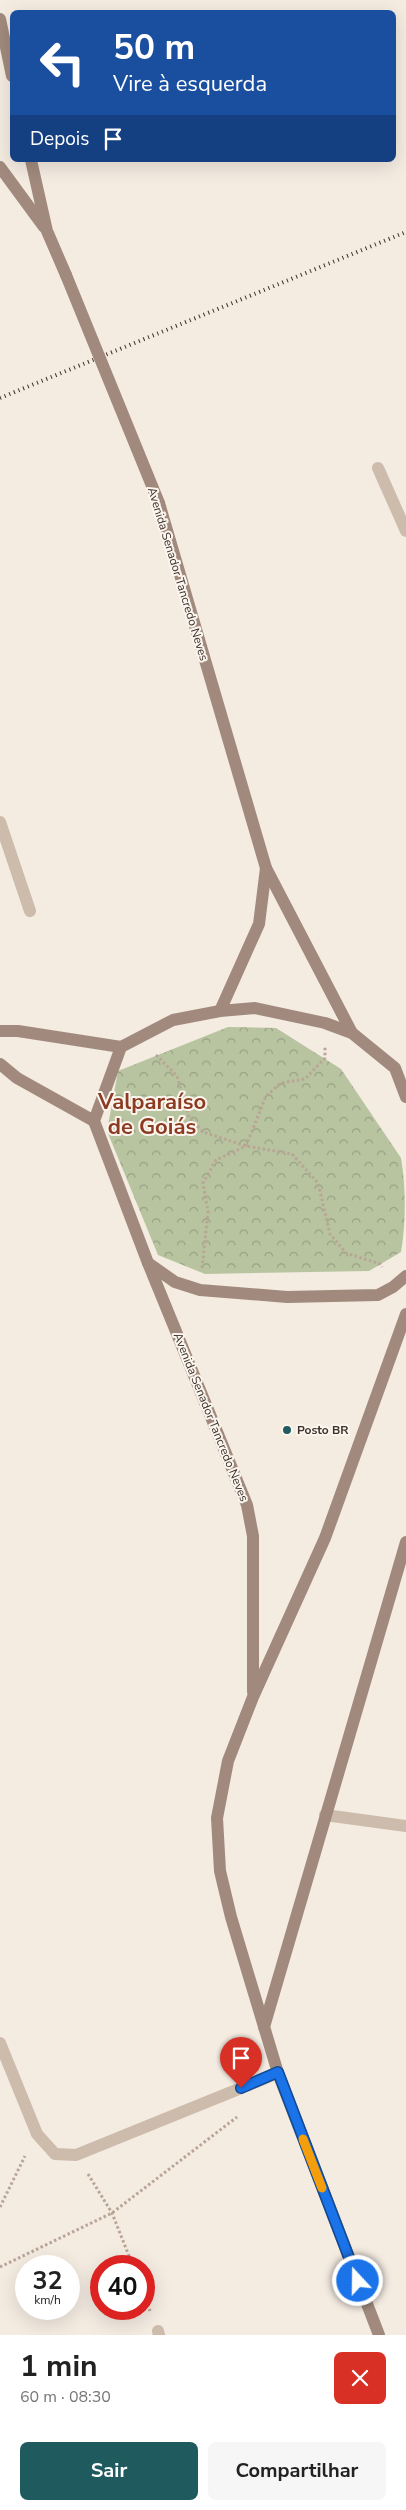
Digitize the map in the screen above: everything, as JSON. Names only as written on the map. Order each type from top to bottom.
[{"type":"street","points":[[0,19],[10,66]]},
{"type":"street","name":"Avenida Senador Tancredo Neves","points":[[31,162],[47,231],[159,503],[266,868],[352,1033]]},
{"type":"street","name":"Avenida Senador Tancredo Neves","points":[[0,167],[47,231]]},
{"type":"street","points":[[378,468],[406,531]]},
{"type":"street","points":[[0,822],[30,911]]},
{"type":"street","name":"Avenida Senador Tancredo Neves","points":[[220,1010],[259,924],[266,868]]},
{"type":"street","name":"Avenida Senador Tancredo Neves","points":[[121,1047],[173,1020],[220,1010],[255,1008],[325,1023],[352,1033],[395,1068],[406,1096]]},
{"type":"street","points":[[0,1031],[18,1031],[121,1047],[94,1120],[17,1078],[0,1064]]},
{"type":"street","name":"Avenida Senador Tancredo Neves","points":[[94,1120],[148,1263],[247,1505],[253,1536],[253,1697]]},
{"type":"street","points":[[148,1263],[175,1282],[200,1290],[288,1297],[378,1295],[393,1287],[406,1276]]},
{"type":"street","name":"Avenida Senador Tancredo Neves","points":[[380,2335],[278,2072],[264,2028],[220,1871],[217,1818],[228,1761],[253,1697],[325,1538],[406,1314]]},
{"type":"street","points":[[264,2028],[324,1815],[406,1542]]},
{"type":"street","points":[[324,1815],[406,1826]]},
{"type":"street","points":[[0,2043],[6,2075],[36,2134],[54,2154],[76,2155],[278,2072]]},
{"type":"path","points":[[200,1290],[208,1212],[203,1183],[216,1160],[246,1146],[266,1096],[281,1082],[305,1079],[325,1058],[325,1023]]},
{"type":"path","points":[[139,1039],[177,1076],[189,1117],[203,1132],[246,1146],[292,1154],[318,1183],[330,1234],[346,1253],[380,1264],[393,1287]]},
{"type":"path","points":[[0,2267],[112,2213],[242,2112]]},
{"type":"path","points":[[0,2207],[36,2134]]},
{"type":"path","points":[[76,2155],[112,2213],[129,2255]]},
{"type":"green space","points":[[228,1027],[276,1028],[341,1069],[401,1158],[405,1205],[401,1252],[369,1271],[205,1274],[158,1255],[107,1131],[118,1071]]},
{"type":"railway","points":[[0,398],[406,232]]},
{"type":"slow traffic","points":[[303,2139],[322,2188]]},
{"type":"place","name":"Posto BR","points":[[287,1430]]},
{"type":"district","name":"Valparaíso de Goiás","points":[[152,1114]]},
{"type":"route","points":[[241,2088],[278,2072],[358,2281]]}]
